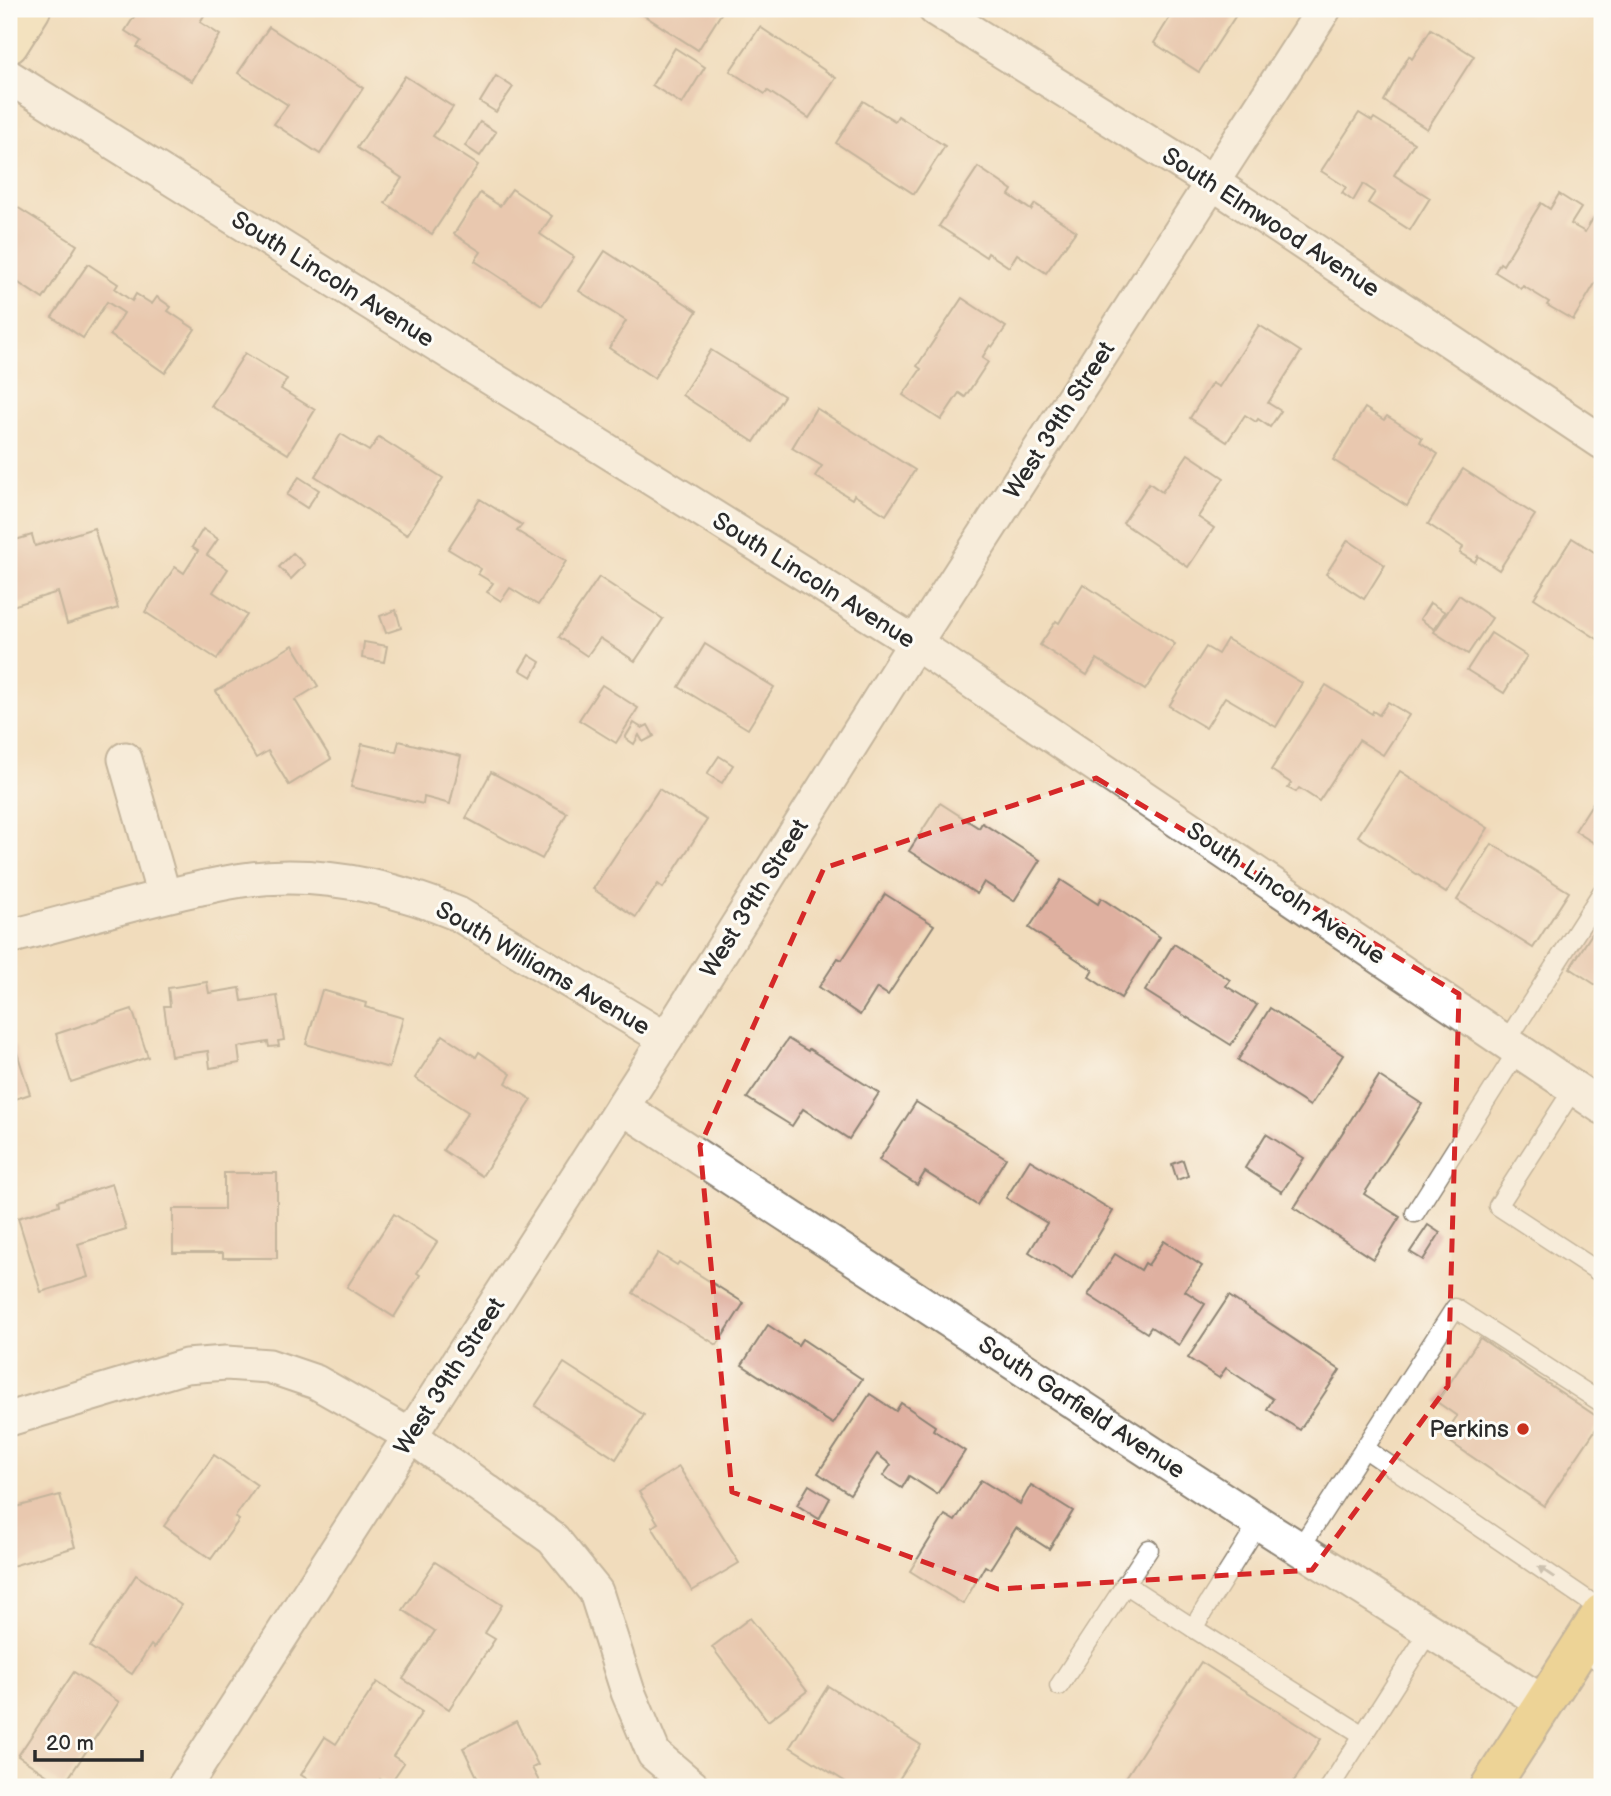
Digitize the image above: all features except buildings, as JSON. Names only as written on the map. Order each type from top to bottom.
[{"type":"main road","points":[[1490,1787],[1544,1703],[1591,1656],[1602,1611]]},
{"type":"street","points":[[9,44],[31,9]]},
{"type":"street","name":"South Elmwood Avenue","points":[[935,9],[1213,183],[1602,442]]},
{"type":"street","name":"West 39th Street","points":[[184,1787],[666,1039],[915,643],[1324,9]]},
{"type":"street","name":"South Lincoln Avenue","points":[[9,77],[915,643],[1602,1107]]},
{"type":"street","points":[[125,759],[164,896]]},
{"type":"street","name":"South Williams Avenue","points":[[9,937],[164,896],[244,880],[315,877],[373,886],[421,898],[458,914],[666,1039]]},
{"type":"street","name":"South Garfield Avenue","points":[[622,1107],[1259,1523],[1544,1703]]},
{"type":"street","points":[[9,1419],[186,1366],[226,1363],[269,1366],[316,1382],[411,1436],[553,1539],[596,1592],[628,1692],[654,1754],[693,1787]]},
{"type":"lane","points":[[1415,1213],[1602,892]]},
{"type":"lane","points":[[1574,1088],[1498,1206],[1602,1274]]},
{"type":"lane","points":[[1300,1548],[1455,1308],[1602,1402]]},
{"type":"lane","points":[[1364,1448],[1602,1611]]},
{"type":"lane","points":[[1193,1628],[1259,1523]]},
{"type":"lane","points":[[1059,1686],[1149,1549]]},
{"type":"lane","points":[[1125,1584],[1363,1735]]},
{"type":"lane","points":[[1330,1787],[1430,1630]]},
{"type":"highlighted area","points":[[1096,778],[1459,994],[1448,1386],[1312,1570],[998,1589],[732,1492],[700,1146],[824,868]]},
{"type":"place","name":"Perkins","points":[[1523,1429]]}]
